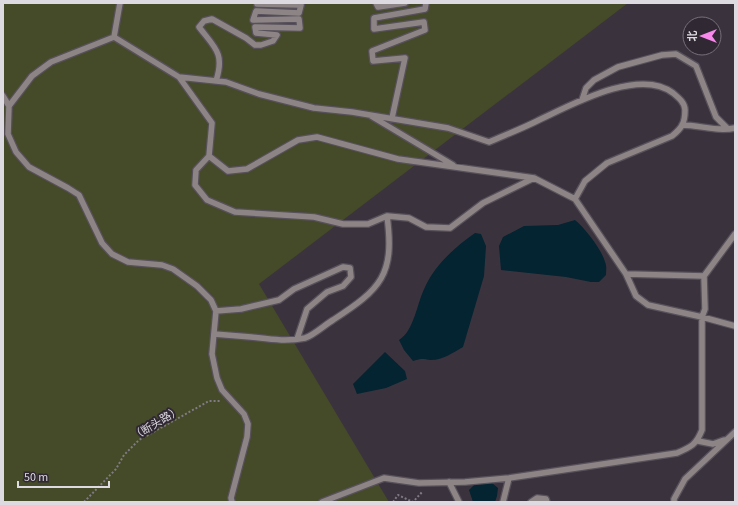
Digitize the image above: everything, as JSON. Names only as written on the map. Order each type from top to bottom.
[{"type":"lane","points":[[114,37],[120,3]]},
{"type":"lane","points":[[216,81],[220,68],[220,58],[199,26],[204,21],[212,19],[246,38],[255,45],[261,45],[273,41],[277,34],[256,33],[255,27],[300,28],[299,19],[253,20],[256,11],[299,13],[301,5],[257,3]]},
{"type":"lane","points":[[376,3],[378,8],[405,3]]},
{"type":"lane","points":[[392,118],[405,58],[373,61],[372,51],[425,30],[424,22],[374,29],[374,18],[425,9],[426,3]]},
{"type":"lane","points":[[114,37],[179,77],[212,122],[209,156],[196,170],[195,185],[206,200],[235,212],[314,217],[342,224],[368,224],[387,216],[409,218],[426,227],[450,228],[483,203],[534,178]]},
{"type":"lane","points":[[9,106],[32,76],[51,62],[114,37]]},
{"type":"lane","points":[[582,100],[586,88],[594,80],[618,67],[662,55],[676,54],[696,66],[716,117],[728,129]]},
{"type":"lane","points":[[179,77],[226,82],[259,94],[314,108],[368,114],[448,128],[489,142],[592,95],[616,88],[649,84],[664,87],[679,98],[684,105],[684,121],[681,128],[672,136],[606,163],[585,180],[575,199]]},
{"type":"lane","points":[[3,96],[9,106],[8,134],[16,152],[29,167],[79,195],[102,243],[112,254],[128,262],[162,265],[173,269],[197,286],[211,300],[216,311],[212,354],[217,378],[222,390],[244,414],[248,424],[247,438],[231,498],[232,502]]},
{"type":"lane","points":[[368,114],[456,167]]},
{"type":"lane","points":[[682,126],[696,126],[722,130],[735,128]]},
{"type":"lane","points":[[209,156],[228,171],[247,169],[298,140],[317,137],[398,159],[534,178],[575,199],[626,274],[636,296],[648,305],[735,326]]},
{"type":"lane","points":[[214,334],[271,340],[307,338],[349,310],[378,285],[387,266],[390,236],[387,216]]},
{"type":"lane","points":[[322,502],[384,478],[419,483],[510,478],[677,453],[692,447],[698,441],[702,430],[702,317],[705,310],[704,276],[735,234]]},
{"type":"lane","points":[[216,311],[241,308],[279,300],[294,290],[343,267],[350,268],[351,277],[343,286],[327,292],[307,310],[296,339]]},
{"type":"lane","points":[[626,274],[704,276]]},
{"type":"lane","points":[[674,502],[684,479],[735,432]]},
{"type":"lane","points":[[698,441],[713,444],[729,437]]},
{"type":"lane","points":[[503,502],[510,478]]},
{"type":"lane","points":[[449,482],[459,502]]},
{"type":"lane","points":[[532,502],[537,498],[546,499],[547,502]]},
{"type":"path","name":"（断头路）","points":[[84,502],[116,469],[124,455],[139,440],[209,401],[222,401],[222,390]]},
{"type":"path","points":[[394,502],[398,495],[413,502],[423,491],[419,483]]},
{"type":"green space","points":[[3,3],[628,3],[259,284],[389,502],[3,502]]},
{"type":"water","points":[[575,220],[593,240],[603,257],[606,265],[606,275],[599,282],[501,270],[499,246],[503,237],[524,226],[558,225]]},
{"type":"water","points":[[475,233],[481,234],[486,246],[484,276],[463,347],[440,359],[421,359],[413,361],[404,350],[399,340],[404,336],[412,323],[422,294],[434,271],[453,250]]},
{"type":"water","points":[[385,352],[405,371],[407,379],[386,388],[357,394],[353,384]]},
{"type":"water","points":[[492,483],[498,488],[495,502],[473,502],[469,490],[475,484]]}]
